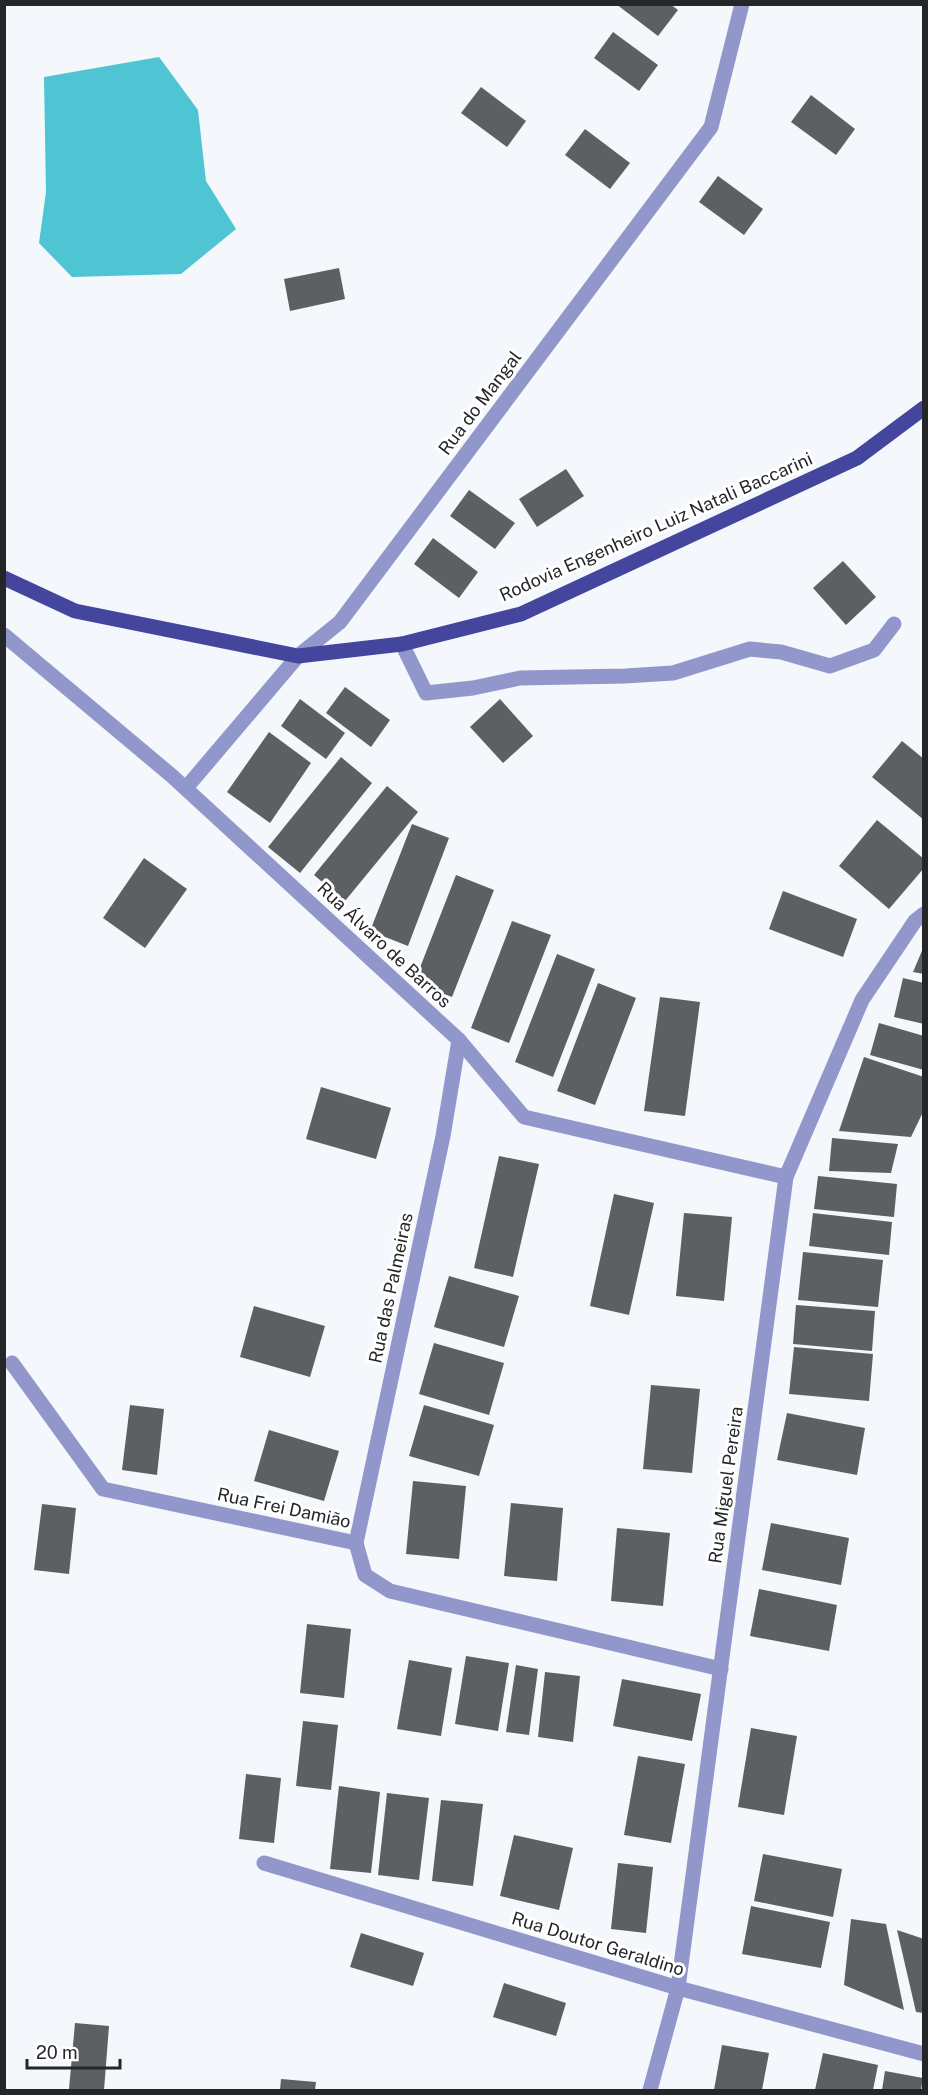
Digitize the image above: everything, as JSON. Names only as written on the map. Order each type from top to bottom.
[{"type":"main road","name":"Rodovia Engenheiro Luiz Natali Baccarini","points":[[4,578],[75,612],[298,657],[402,644],[521,614],[857,458],[924,408]]},
{"type":"street","name":"Rua do Mangal","points":[[186,788],[298,657],[340,622],[711,127],[742,4]]},
{"type":"street","points":[[402,644],[426,693],[473,688],[520,678],[673,673],[750,649],[781,652],[830,666],[874,650],[894,624]]},
{"type":"street","name":"Rua Álvaro de Barros","points":[[4,635],[186,788],[459,1040],[524,1117],[786,1177]]},
{"type":"street","name":"Rua Miguel Pereira","points":[[650,2091],[678,1988],[786,1177],[862,1000],[921,920]]},
{"type":"street","name":"Rua das Palmeiras","points":[[356,1543],[443,1136],[459,1040]]},
{"type":"street","name":"Rua Frei Damião","points":[[12,1363],[104,1489],[356,1543],[365,1575],[390,1591],[721,1669]]},
{"type":"street","name":"Rua Doutor Geraldino","points":[[264,1863],[678,1988],[924,2054]]},
{"type":"water","points":[[159,57],[198,110],[206,181],[236,229],[181,274],[72,277],[39,243],[46,192],[44,77]]},
{"type":"building","points":[[616,4],[670,4],[678,10],[658,36]]},
{"type":"building","points":[[613,32],[658,65],[639,91],[594,58]]},
{"type":"building","points":[[481,87],[526,121],[507,147],[461,113]]},
{"type":"building","points":[[811,95],[855,129],[836,155],[791,122]]},
{"type":"building","points":[[585,129],[630,163],[610,189],[565,155]]},
{"type":"building","points":[[718,176],[763,209],[744,235],[699,202]]},
{"type":"building","points":[[339,268],[345,299],[290,311],[284,279]]},
{"type":"building","points":[[566,469],[584,496],[537,527],[519,499]]},
{"type":"building","points":[[469,490],[515,523],[495,549],[450,516]]},
{"type":"building","points":[[433,538],[478,572],[459,598],[414,564]]},
{"type":"building","points":[[843,561],[876,597],[846,625],[813,588]]},
{"type":"building","points":[[345,687],[390,720],[371,747],[326,713]]},
{"type":"building","points":[[300,699],[345,733],[326,759],[281,726]]},
{"type":"building","points":[[500,699],[533,736],[503,763],[470,727]]},
{"type":"building","points":[[269,732],[311,763],[270,823],[227,792]]},
{"type":"building","points":[[902,741],[924,759],[924,820],[872,777]]},
{"type":"building","points":[[341,757],[372,783],[300,873],[268,847]]},
{"type":"building","points":[[387,786],[418,812],[345,901],[314,875]]},
{"type":"building","points":[[877,820],[924,859],[924,868],[889,909],[839,866]]},
{"type":"building","points":[[412,824],[449,838],[408,946],[370,931]]},
{"type":"building","points":[[144,858],[187,889],[145,948],[103,918]]},
{"type":"building","points":[[456,875],[494,890],[452,997],[414,983]]},
{"type":"building","points":[[783,891],[857,919],[843,957],[769,929]]},
{"type":"building","points":[[512,921],[551,935],[509,1043],[471,1028]]},
{"type":"building","points":[[924,946],[924,974],[913,972]]},
{"type":"building","points":[[557,954],[595,969],[553,1077],[515,1062]]},
{"type":"building","points":[[903,978],[924,983],[924,1024],[894,1017]]},
{"type":"building","points":[[598,983],[636,998],[595,1105],[557,1091]]},
{"type":"building","points":[[660,997],[700,1002],[685,1116],[644,1111]]},
{"type":"building","points":[[879,1023],[924,1036],[924,1070],[870,1055]]},
{"type":"building","points":[[864,1057],[924,1077],[924,1110],[911,1137],[839,1131]]},
{"type":"building","points":[[321,1087],[391,1108],[376,1159],[306,1139]]},
{"type":"building","points":[[832,1138],[898,1144],[891,1173],[829,1171]]},
{"type":"building","points":[[499,1156],[539,1164],[513,1277],[474,1268]]},
{"type":"building","points":[[818,1176],[897,1184],[894,1217],[814,1209]]},
{"type":"building","points":[[614,1194],[654,1203],[629,1315],[590,1306]]},
{"type":"building","points":[[684,1213],[732,1217],[724,1301],[676,1296]]},
{"type":"building","points":[[813,1213],[892,1222],[889,1255],[809,1246]]},
{"type":"building","points":[[803,1252],[883,1260],[878,1307],[798,1300]]},
{"type":"building","points":[[449,1276],[519,1296],[504,1347],[434,1327]]},
{"type":"building","points":[[796,1305],[875,1311],[872,1351],[793,1344]]},
{"type":"building","points":[[254,1306],[325,1326],[310,1377],[240,1357]]},
{"type":"building","points":[[434,1343],[504,1363],[489,1415],[419,1394]]},
{"type":"building","points":[[794,1347],[873,1354],[869,1401],[789,1394]]},
{"type":"building","points":[[651,1385],[700,1389],[692,1473],[643,1469]]},
{"type":"building","points":[[130,1405],[164,1409],[157,1475],[122,1470]]},
{"type":"building","points":[[424,1405],[494,1425],[479,1476],[409,1456]]},
{"type":"building","points":[[787,1413],[865,1428],[857,1475],[777,1460]]},
{"type":"building","points":[[269,1430],[339,1451],[324,1501],[254,1481]]},
{"type":"building","points":[[413,1481],[466,1486],[459,1559],[406,1554]]},
{"type":"building","points":[[511,1503],[563,1508],[557,1581],[504,1576]]},
{"type":"building","points":[[42,1504],[76,1508],[69,1574],[34,1570]]},
{"type":"building","points":[[771,1523],[849,1538],[841,1585],[762,1570]]},
{"type":"building","points":[[617,1528],[670,1533],[663,1606],[611,1601]]},
{"type":"building","points":[[759,1589],[837,1605],[829,1651],[750,1636]]},
{"type":"building","points":[[307,1624],[351,1629],[344,1698],[300,1693]]},
{"type":"building","points":[[466,1656],[509,1663],[498,1731],[455,1724]]},
{"type":"building","points":[[409,1660],[452,1668],[441,1736],[397,1729]]},
{"type":"building","points":[[516,1665],[538,1669],[529,1735],[506,1732]]},
{"type":"building","points":[[545,1672],[580,1676],[573,1742],[538,1737]]},
{"type":"building","points":[[622,1679],[701,1694],[692,1741],[613,1726]]},
{"type":"building","points":[[303,1721],[338,1725],[331,1790],[296,1786]]},
{"type":"building","points":[[751,1728],[797,1736],[784,1815],[738,1807]]},
{"type":"building","points":[[638,1756],[685,1764],[671,1843],[624,1835]]},
{"type":"building","points":[[246,1774],[281,1778],[274,1843],[239,1839]]},
{"type":"building","points":[[339,1786],[380,1792],[371,1873],[330,1869]]},
{"type":"building","points":[[387,1793],[429,1798],[419,1880],[378,1875]]},
{"type":"building","points":[[441,1800],[483,1804],[473,1886],[432,1881]]},
{"type":"building","points":[[514,1835],[573,1848],[559,1910],[500,1896]]},
{"type":"building","points":[[763,1854],[842,1869],[833,1917],[754,1901]]},
{"type":"building","points":[[618,1863],[653,1867],[646,1933],[611,1929]]},
{"type":"building","points":[[751,1906],[830,1922],[821,1968],[742,1954]]},
{"type":"building","points":[[851,1919],[886,1924],[904,2010],[844,1985]]},
{"type":"building","points":[[897,1930],[924,1939],[924,2013],[916,2012]]},
{"type":"building","points":[[361,1933],[424,1953],[413,1986],[350,1967]]},
{"type":"building","points":[[504,1983],[566,2003],[556,2036],[493,2017]]},
{"type":"building","points":[[75,2023],[109,2026],[104,2090],[69,2089]]},
{"type":"building","points":[[722,2045],[769,2053],[762,2090],[714,2090]]},
{"type":"building","points":[[823,2053],[878,2065],[873,2090],[815,2090]]},
{"type":"building","points":[[885,2071],[923,2078],[921,2090],[882,2090]]},
{"type":"building","points":[[281,2079],[316,2082],[315,2090],[280,2090]]}]
